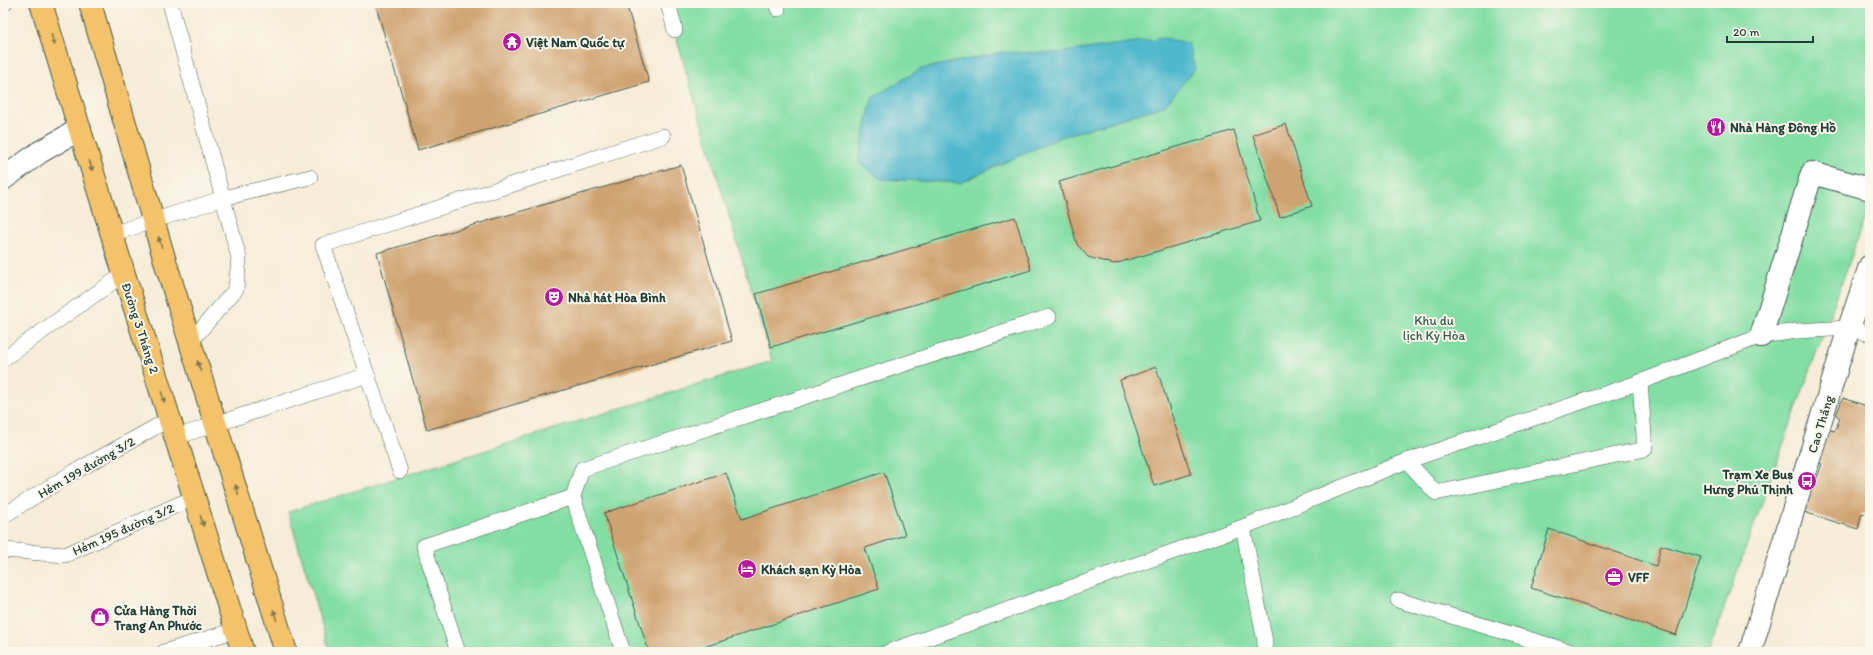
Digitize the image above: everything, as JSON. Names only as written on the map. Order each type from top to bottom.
[{"type":"main road","name":"Đường 3 Tháng 2","points":[[41,3],[124,274],[243,652]]},
{"type":"main road","points":[[90,3],[154,220],[286,652]]},
{"type":"street","points":[[3,179],[40,152],[80,129]]},
{"type":"street","points":[[1761,336],[1812,173],[1870,189]]},
{"type":"street","name":"Cao Thắng","points":[[1750,652],[1849,328],[1870,266]]},
{"type":"lane","points":[[170,3],[224,198],[238,258],[236,289],[191,341]]},
{"type":"lane","points":[[668,3],[675,30]]},
{"type":"lane","points":[[400,471],[323,245],[663,136]]},
{"type":"lane","points":[[112,234],[224,198],[310,177]]},
{"type":"lane","points":[[3,359],[124,274]]},
{"type":"lane","points":[[623,652],[573,497],[582,469],[1049,317]]},
{"type":"lane","points":[[888,652],[1243,527],[1407,461],[1640,382],[1761,336],[1797,331],[1849,328],[1870,334]]},
{"type":"lane","name":"Hẻm 199 đường 3/2","points":[[3,516],[74,472],[173,428],[217,423],[367,375]]},
{"type":"lane","points":[[1407,461],[1436,493],[1645,449],[1640,382]]},
{"type":"lane","name":"Hẻm 195 đường 3/2","points":[[3,550],[65,555],[195,497]]},
{"type":"lane","points":[[458,652],[424,546],[573,497]]},
{"type":"lane","points":[[1243,527],[1265,642],[1264,652]]},
{"type":"lane","points":[[1398,600],[1571,652]]},
{"type":"lane","points":[[164,652],[236,630]]},
{"type":"green space","name":"Khu du lịch Kỳ Hòa","points":[[666,3],[1870,3],[1870,205],[1708,652],[330,652],[288,512],[772,361]]},
{"type":"water","points":[[1164,38],[1188,43],[1195,69],[1164,106],[1061,137],[960,183],[881,179],[858,162],[872,98],[921,69],[1003,52],[1056,53]]},
{"type":"building","name":"Việt Nam Quốc tự","points":[[375,3],[626,3],[649,82],[418,150]]},
{"type":"building","points":[[1286,124],[1312,206],[1280,217],[1253,135]]},
{"type":"building","points":[[1234,130],[1260,221],[1114,264],[1088,257],[1077,244],[1059,182]]},
{"type":"building","name":"Nhà hát Hòa Bình","points":[[681,165],[732,341],[427,430],[377,253]]},
{"type":"building","points":[[1015,217],[1031,270],[771,347],[756,294]]},
{"type":"building","points":[[1156,367],[1191,474],[1154,486],[1120,380]]},
{"type":"building","points":[[1843,398],[1870,407],[1870,516],[1862,513],[1858,529],[1804,512],[1810,478],[1816,480],[1822,464],[1818,462],[1830,430],[1835,431],[1840,418],[1836,415]]},
{"type":"building","name":"Khách sạn Kỳ Hòa","points":[[884,472],[905,535],[865,548],[879,589],[689,652],[649,652],[604,513],[726,473],[742,519]]},
{"type":"building","name":"VFF","points":[[1549,529],[1656,566],[1661,545],[1701,557],[1676,635],[1531,588]]},
{"type":"place","name":"Việt Nam Quốc tự","points":[[512,42]]},
{"type":"place","name":"Nhà Hàng Đông Hồ","points":[[1716,127]]},
{"type":"place","name":"Nhà hát Hòa Bình","points":[[554,297]]},
{"type":"place","name":"Trạm Xe Bus Hưng Phú Thịnh","points":[[1807,481]]},
{"type":"place","name":"Khách sạn Kỳ Hòa","points":[[747,569]]},
{"type":"place","name":"VFF","points":[[1614,577]]},
{"type":"place","name":"Cửa Hàng Thời Trang An Phước","points":[[100,617]]}]
